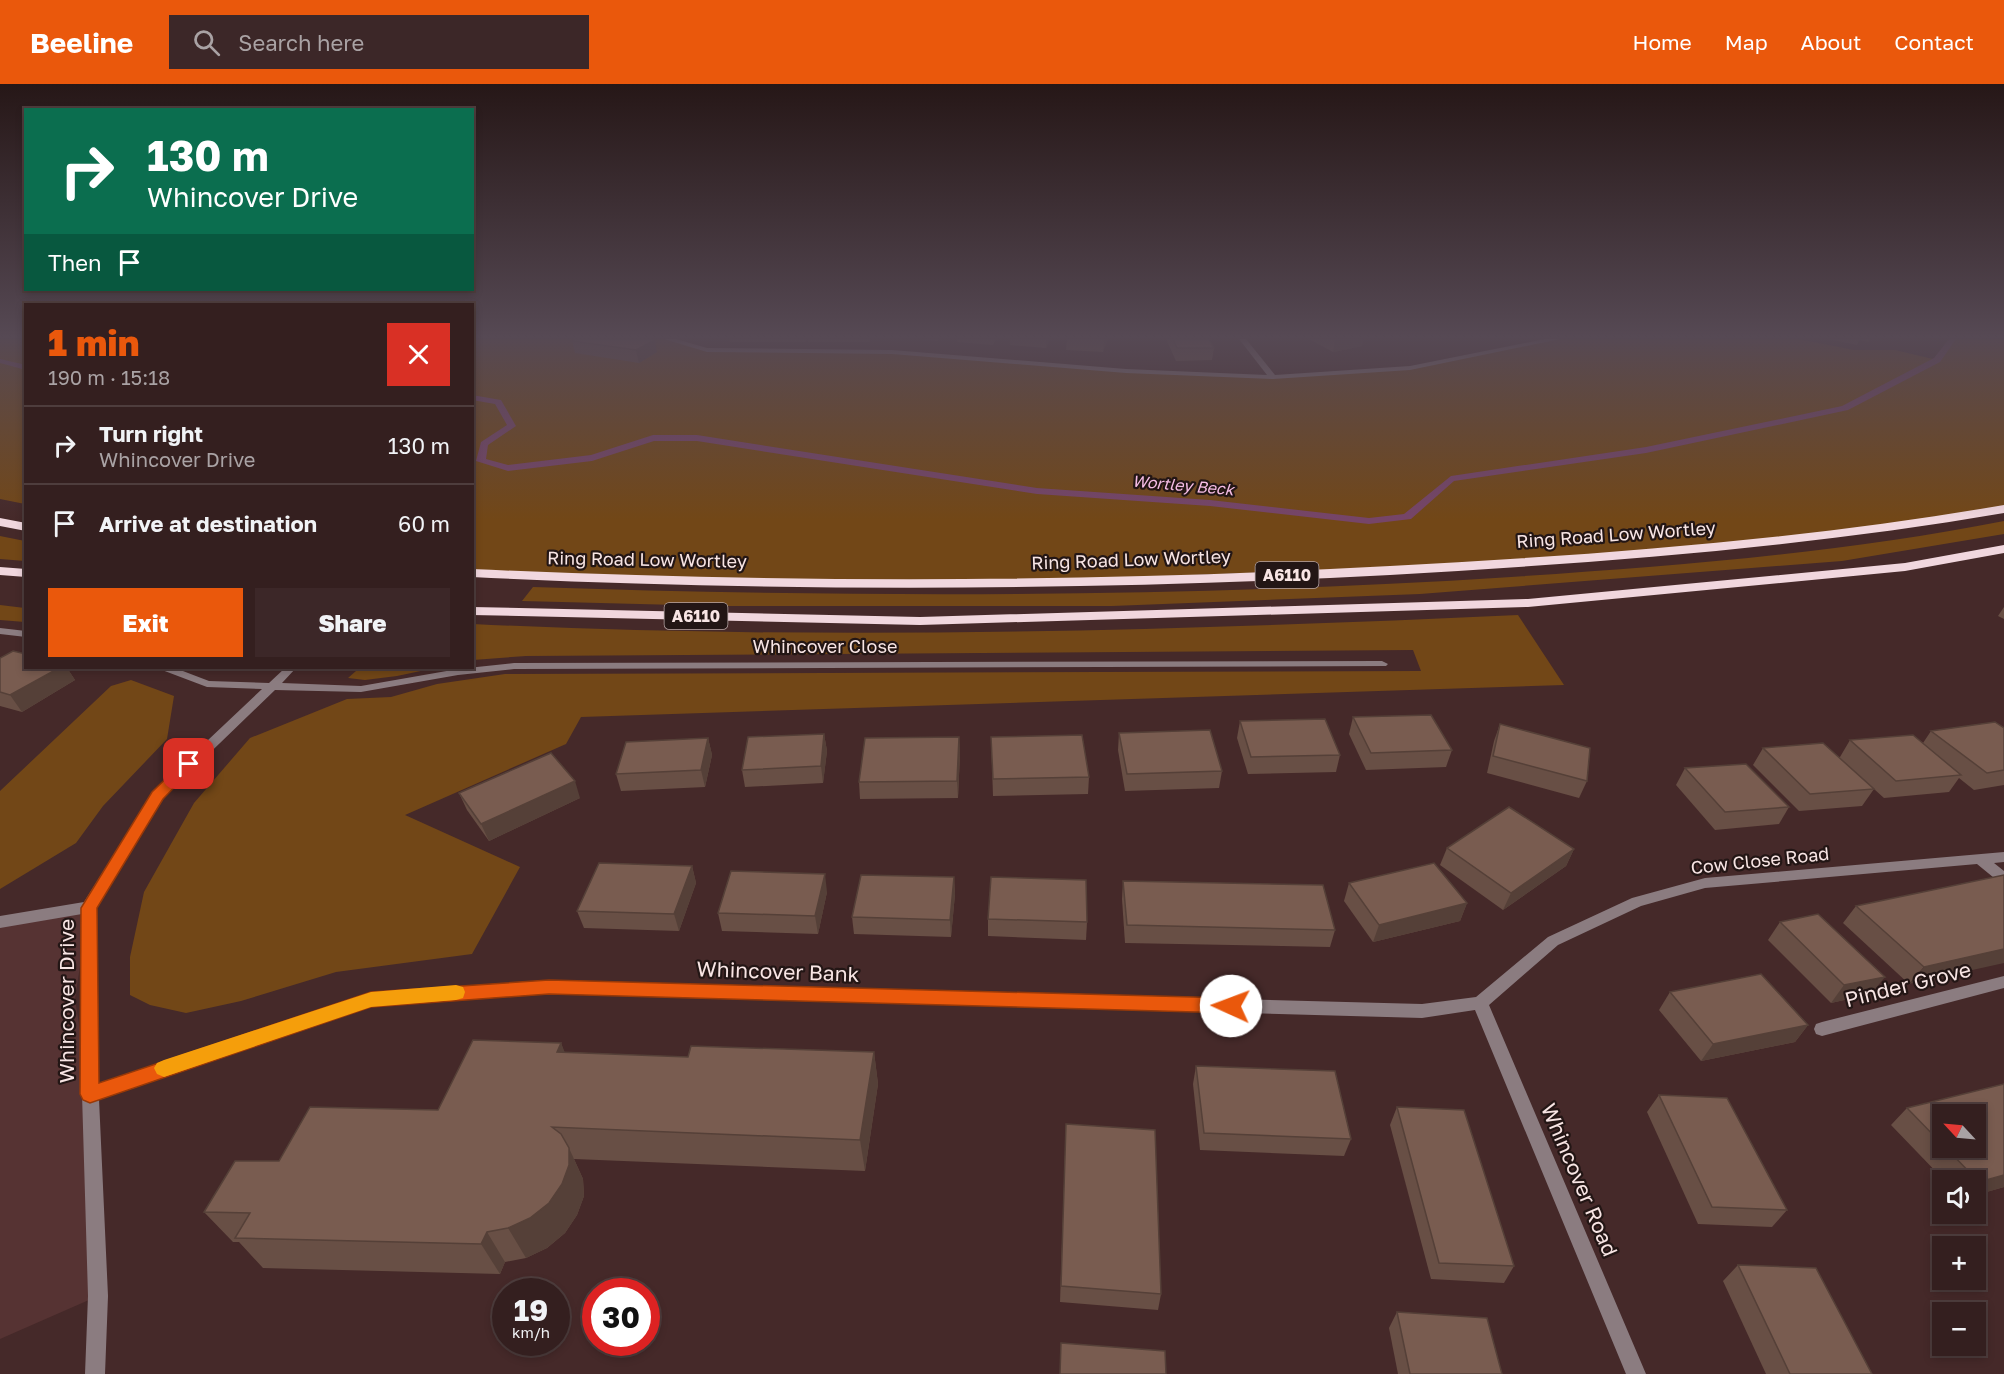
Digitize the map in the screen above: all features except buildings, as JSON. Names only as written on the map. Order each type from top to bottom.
[{"type":"highway","name":"Ring Road Low Wortley","points":[[474,573],[567,579],[902,586],[1320,575],[1573,558],[1829,537],[2004,509]]},
{"type":"highway","points":[[0,522],[24,527]]},
{"type":"highway","name":"A6110","points":[[474,611],[920,621],[1528,603],[1905,567],[2004,549]]},
{"type":"highway","points":[[0,571],[24,573]]},
{"type":"street","points":[[0,631],[24,634]]},
{"type":"street","name":"Whincover Close","points":[[169,669],[207,684],[361,689],[458,672],[514,666],[1382,664]]},
{"type":"street","name":"Whincover Drive","points":[[95,1374],[98,1296],[90,1094],[89,908],[158,795],[290,669]]},
{"type":"street","name":"Cow Close Road","points":[[1480,1003],[1553,940],[1637,902],[1705,883],[2004,857]]},
{"type":"street","points":[[1981,860],[2004,878]]},
{"type":"street","points":[[0,922],[89,908]]},
{"type":"street","name":"Pinder Grove","points":[[1822,1029],[2004,982]]},
{"type":"street","name":"Whincover Bank","points":[[90,1094],[371,1000],[470,992],[549,987],[1422,1011],[1480,1003]]},
{"type":"street","name":"Whincover Road","points":[[1480,1003],[1636,1374]]},
{"type":"shaded area","points":[[0,399],[24,399],[24,504],[0,499]]},
{"type":"shaded area","points":[[474,399],[2004,399],[2004,509],[1840,535],[1514,563],[901,586],[474,573]]},
{"type":"shaded area","points":[[2004,521],[2004,534],[1842,561],[1420,594],[1112,606],[717,606],[522,601],[533,587],[778,593],[1022,594],[1389,584],[1573,573],[1758,557],[1882,542]]},
{"type":"shaded area","points":[[0,536],[24,541],[24,561],[0,559]]},
{"type":"shaded area","points":[[0,605],[24,608],[24,622],[0,620]]},
{"type":"shaded area","points":[[1518,615],[1564,685],[581,717],[566,744],[405,815],[520,867],[472,954],[336,972],[241,1001],[186,1013],[150,1005],[130,995],[130,957],[144,892],[194,803],[250,738],[347,699],[391,697],[437,684],[505,674],[1421,671],[1413,650],[526,656],[474,660],[474,624],[734,632],[865,633],[1257,626]]},
{"type":"shaded area","points":[[355,669],[430,669],[365,680],[348,678],[356,671]]},
{"type":"shaded area","points":[[131,680],[174,696],[167,739],[103,806],[76,843],[0,889],[0,791],[111,686]]},
{"type":"shaded area","points":[[89,907],[75,999],[90,1094],[98,1296],[0,1339],[0,922]]},
{"type":"waterway","name":"Wortley Beck","points":[[483,399],[498,402],[512,426],[484,444],[481,461],[508,468],[592,458],[653,438],[697,438],[1037,491],[1210,503],[1369,521],[1407,517],[1451,479],[1646,450],[1845,408],[1862,399]]},
{"type":"slow traffic","points":[[164,1068],[371,1000],[456,992]]},
{"type":"route","points":[[189,764],[158,795],[89,908],[90,1094],[371,1000],[459,992],[549,987],[1231,1006]]}]
